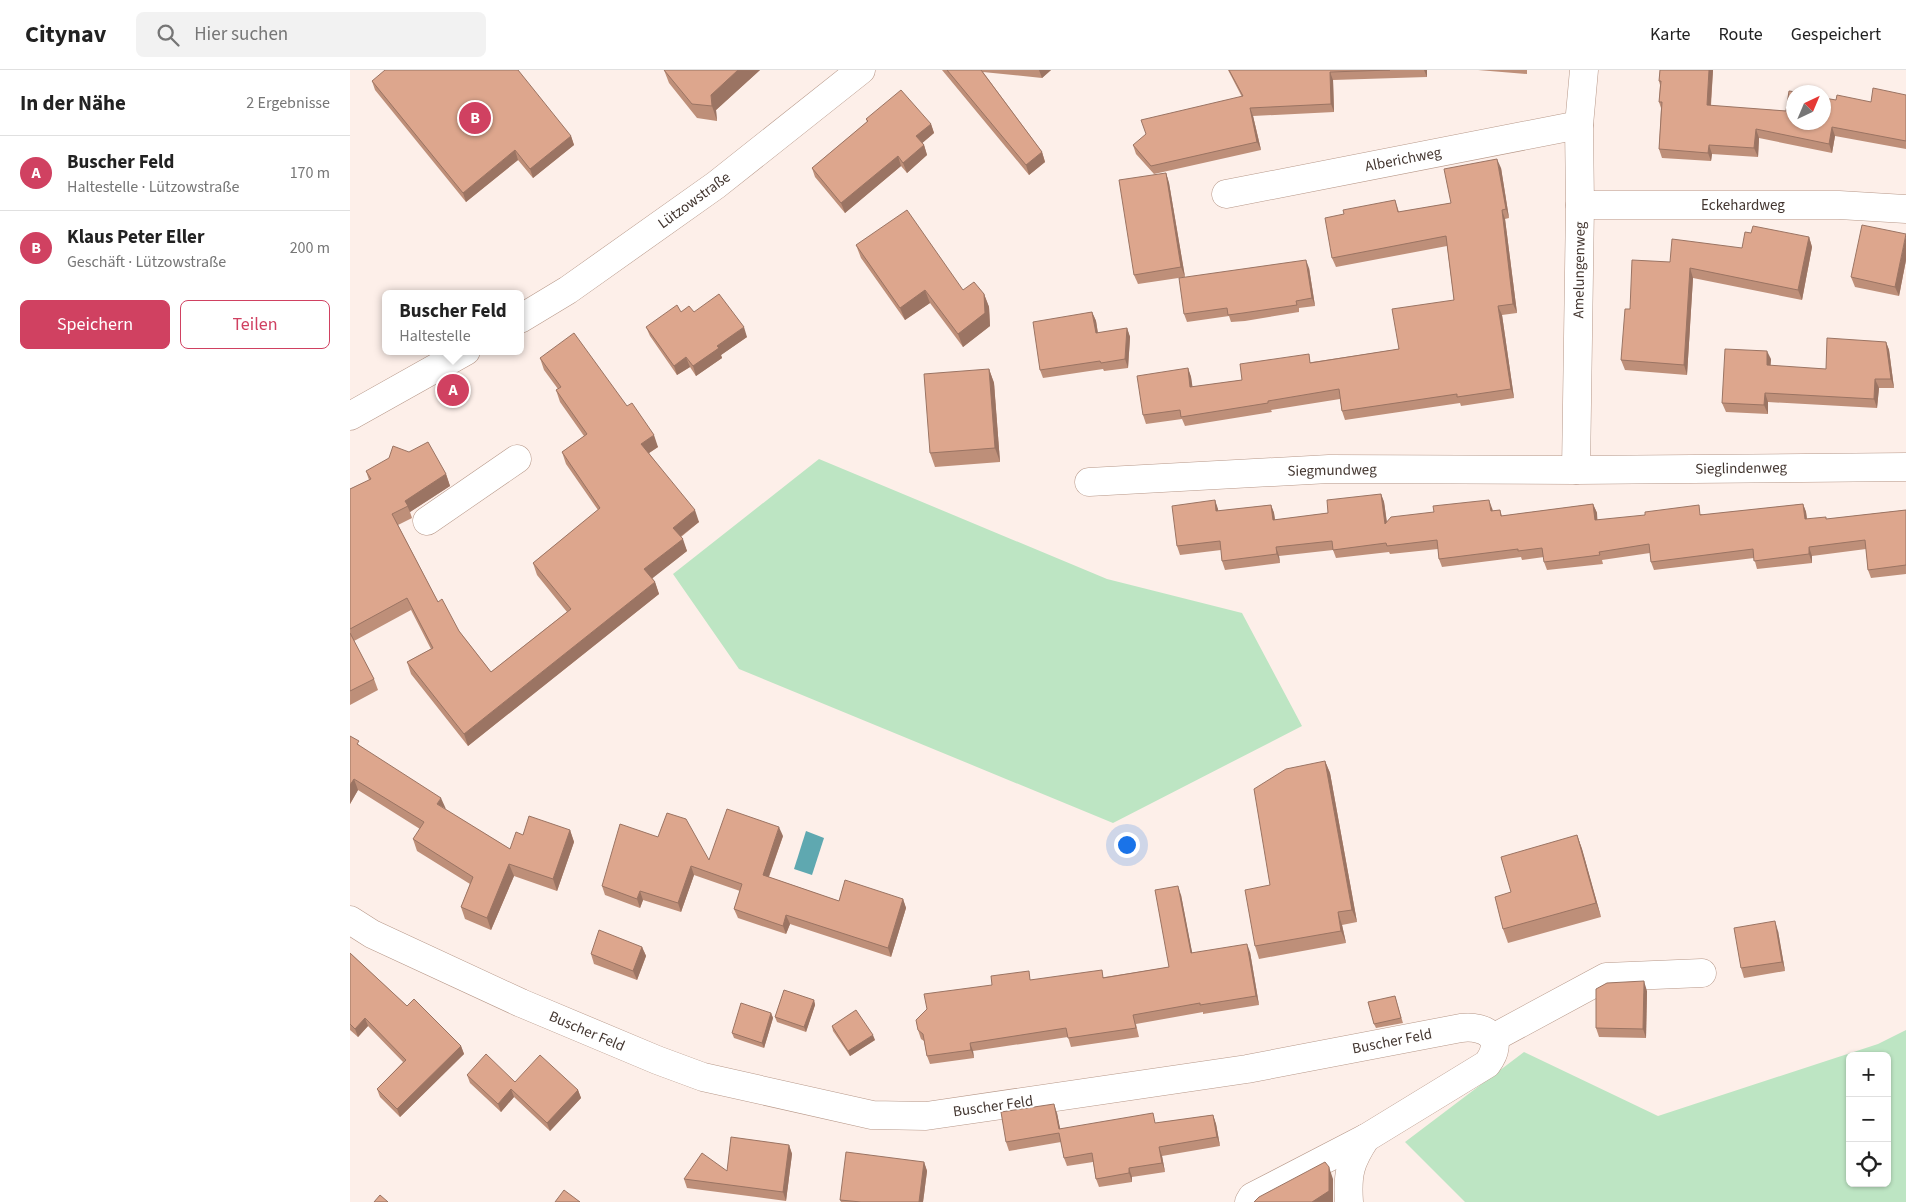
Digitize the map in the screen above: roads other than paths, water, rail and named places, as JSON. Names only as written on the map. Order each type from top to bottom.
[{"type":"street","name":"Lützowstraße","points":[[524,317],[568,290],[716,185],[861,70]]},
{"type":"street","name":"Amelungenweg","points":[[1576,470],[1580,205],[1579,125],[1584,70]]},
{"type":"street","name":"Alberichweg","points":[[1226,194],[1579,125]]},
{"type":"street","name":"Eckehardweg","points":[[1580,205],[1839,205],[1906,209]]},
{"type":"street","points":[[350,416],[459,355]]},
{"type":"street","points":[[427,521],[517,459]]},
{"type":"street","name":"Sieglindenweg","points":[[1576,470],[1906,467]]},
{"type":"street","name":"Siegmundweg","points":[[1089,482],[1329,469],[1576,470]]},
{"type":"street","name":"Buscher Feld","points":[[350,920],[372,934],[520,1004],[657,1060],[703,1077],[872,1115],[926,1116],[1238,1070],[1474,1026],[1485,1030],[1493,1038]]},
{"type":"street","points":[[1249,1202],[1252,1197],[1366,1138],[1487,1064],[1493,1056],[1496,1046],[1493,1038],[1606,977],[1702,973]]},
{"type":"street","points":[[1350,1202],[1347,1180],[1355,1154],[1366,1138]]},
{"type":"water","points":[[806,831],[824,838],[812,875],[794,869]]},
{"type":"place","name":"Klaus Peter Eller","points":[[475,118]]},
{"type":"place","name":"Buscher Feld","points":[[453,390]]}]
